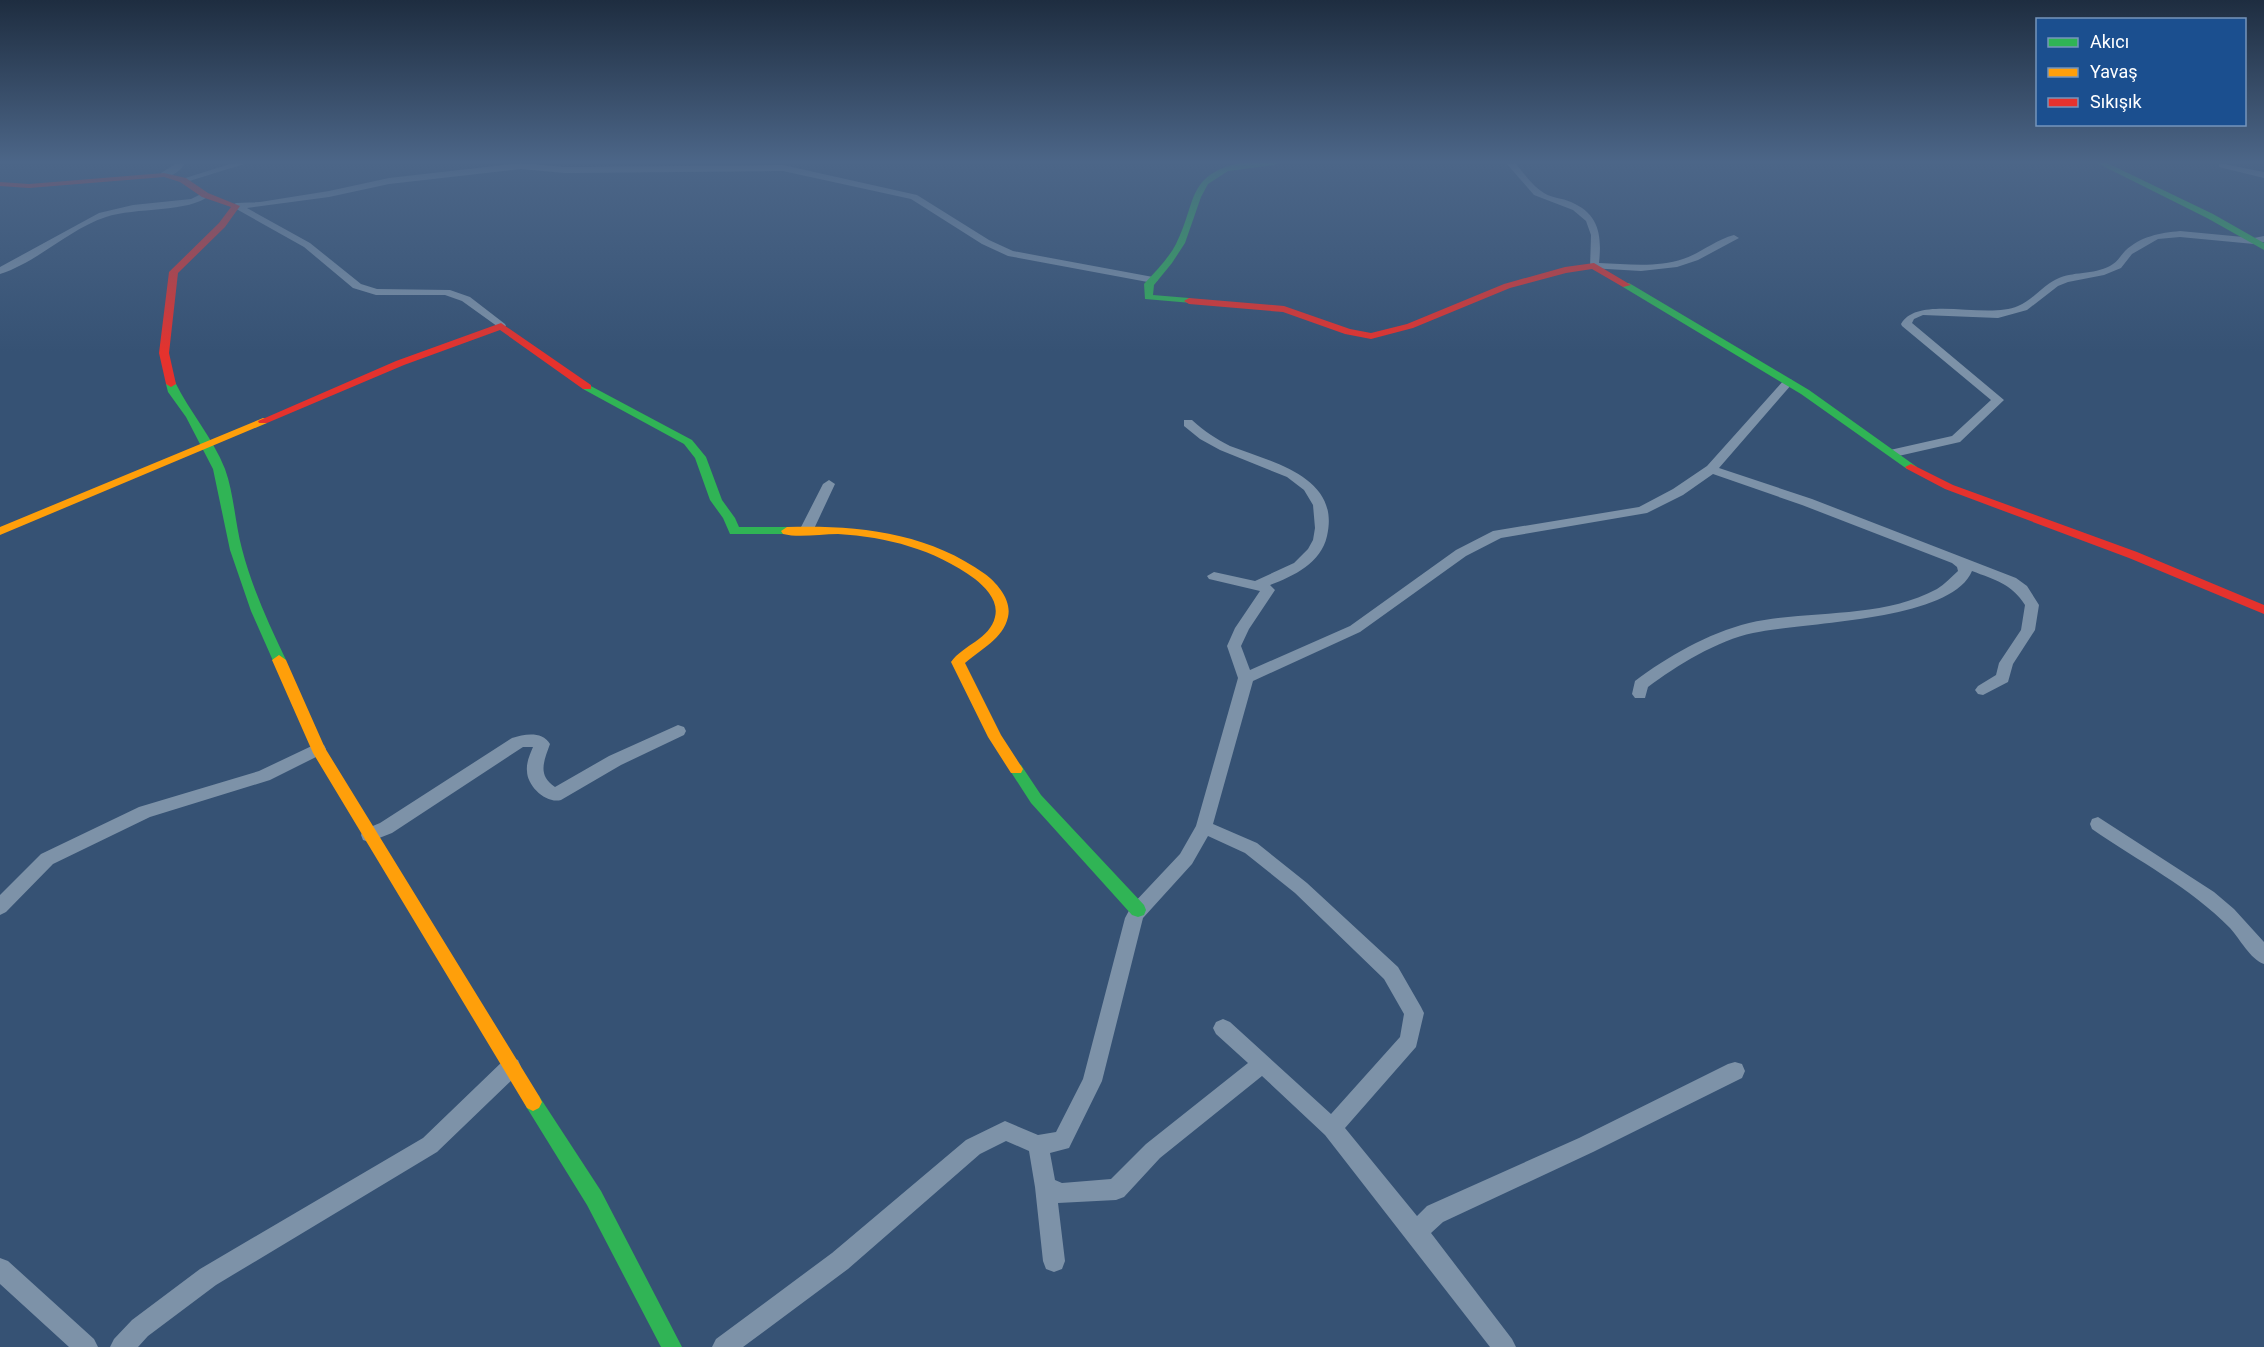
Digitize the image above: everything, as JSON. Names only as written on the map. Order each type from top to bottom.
[{"type":"street","points":[[0,272],[83,226]]},
{"type":"street","points":[[221,226],[174,272],[164,352],[173,392],[207,444],[219,469],[236,550],[257,611],[318,749],[511,1067],[594,1198],[672,1347]]},
{"type":"street","points":[[273,226],[308,245],[357,286],[376,292],[446,292],[466,299],[592,391],[688,442],[700,457],[716,500],[729,518],[734,531],[755,534],[821,530],[869,535],[931,547],[964,564],[992,587],[1001,599],[1001,620],[989,639],[958,662],[995,737],[1036,799],[1138,910]]},
{"type":"street","points":[[961,226],[993,248],[1011,254],[1154,280]]},
{"type":"street","points":[[1188,226],[1162,274],[1149,284],[1148,297],[1284,309],[1333,327],[1373,336],[1404,328],[1479,296],[1545,275],[1594,266],[1656,266],[1689,261],[1719,241],[1734,238]]},
{"type":"street","points":[[1594,226],[1596,229],[1594,266]]},
{"type":"street","points":[[2229,226],[2261,242]]},
{"type":"street","points":[[1894,453],[1956,439],[1998,400],[1977,380],[1936,351],[1906,324],[1910,317],[1922,312],[1998,315],[2023,308],[2054,284],[2117,266],[2129,252],[2156,236],[2180,234],[2261,242]]},
{"type":"street","points":[[1594,266],[1788,382],[1894,453],[1914,469],[1949,487],[2122,551],[2264,610]]},
{"type":"street","points":[[0,531],[400,363],[501,326]]},
{"type":"street","points":[[1246,678],[1355,629],[1461,553],[1498,534],[1642,510],[1678,492],[1711,469],[1788,382]]},
{"type":"street","points":[[1188,423],[1194,430],[1225,448],[1299,478],[1316,498],[1323,512],[1321,536],[1310,557],[1295,570],[1257,585]]},
{"type":"street","points":[[1711,469],[1807,502],[2011,581],[2022,589],[2032,605],[2028,630],[2006,663],[2003,678],[1983,690]]},
{"type":"street","points":[[806,531],[829,484]]},
{"type":"street","points":[[1640,694],[1640,685],[1665,666],[1718,640],[1750,628],[1870,614],[1921,601],[1944,591],[1965,572],[1964,565],[1957,560]]},
{"type":"street","points":[[724,1347],[840,1260],[973,1147],[1005,1131],[1038,1144],[1062,1141],[1092,1081],[1134,918],[1138,910],[1186,859],[1204,827],[1246,678],[1234,646],[1242,628],[1268,591],[1257,585],[1214,576]]},
{"type":"street","points":[[369,835],[386,828],[518,742],[531,739],[542,744],[535,764],[534,779],[542,788],[555,795],[605,765],[678,731]]},
{"type":"street","points":[[0,907],[47,859],[146,812],[264,776],[318,749]]},
{"type":"street","points":[[2098,824],[2183,878],[2220,905],[2264,956]]},
{"type":"street","points":[[1204,827],[1251,848],[1301,888],[1391,973],[1414,1013],[1409,1041],[1332,1128]]},
{"type":"street","points":[[1223,1028],[1332,1128],[1504,1347]]},
{"type":"street","points":[[1046,1187],[1062,1194],[1116,1189],[1153,1151],[1262,1064]]},
{"type":"street","points":[[122,1347],[140,1328],[208,1277],[430,1145],[511,1067]]},
{"type":"street","points":[[1416,1233],[1435,1214],[1735,1071]]},
{"type":"street","points":[[1038,1144],[1046,1187],[1054,1261]]},
{"type":"street","points":[[0,1269],[86,1347]]},
{"type":"traffic: fast","points":[[1188,226],[1181,243],[1169,262],[1149,284],[1148,297],[1189,301]]},
{"type":"traffic: fast","points":[[2227,226],[2264,247]]},
{"type":"traffic: fast","points":[[1626,285],[1805,392],[1911,467]]},
{"type":"traffic: fast","points":[[171,384],[173,392],[191,417],[219,469],[236,550],[257,611],[279,660]]},
{"type":"traffic: fast","points":[[587,387],[688,442],[700,457],[716,500],[729,518],[734,531],[787,531]]},
{"type":"traffic: fast","points":[[1016,769],[1036,799],[1138,910]]},
{"type":"traffic: fast","points":[[533,1102],[594,1198],[672,1347]]},
{"type":"traffic: slow","points":[[0,531],[263,421]]},
{"type":"traffic: slow","points":[[787,531],[839,531],[891,537],[941,553],[963,565],[988,584],[998,596],[1002,606],[1000,623],[990,636],[958,662],[995,737],[1016,769]]},
{"type":"traffic: slow","points":[[279,660],[318,749],[533,1102]]},
{"type":"traffic: jam","points":[[171,384],[164,353],[174,272],[221,226]]},
{"type":"traffic: jam","points":[[1189,301],[1284,309],[1348,332],[1371,336],[1410,326],[1507,286],[1565,270],[1594,266],[1626,285]]},
{"type":"traffic: jam","points":[[263,421],[400,363],[501,326],[587,387]]},
{"type":"traffic: jam","points":[[1911,467],[1949,487],[2133,555],[2264,610]]}]
